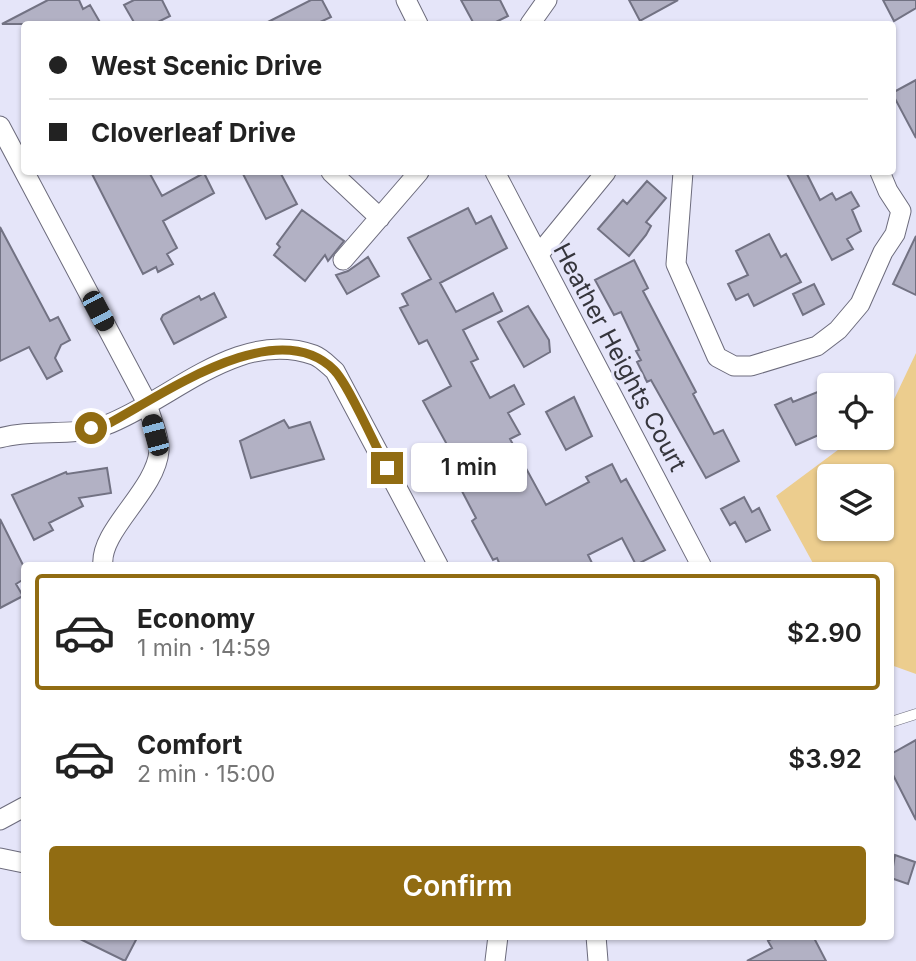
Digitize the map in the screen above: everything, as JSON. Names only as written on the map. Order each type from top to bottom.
[{"type":"street","points":[[405,0],[416,21]]},
{"type":"street","points":[[532,21],[547,0]]},
{"type":"street","points":[[0,126],[21,166]]},
{"type":"street","points":[[26,175],[147,403],[159,450],[133,508],[102,555],[103,562]]},
{"type":"street","points":[[334,175],[380,218]]},
{"type":"street","points":[[343,260],[416,175]]},
{"type":"street","name":"Heather Heights Court","points":[[497,175],[699,562]]},
{"type":"street","points":[[539,254],[604,175]]},
{"type":"street","points":[[684,175],[676,264],[717,357],[734,366],[751,366],[817,346],[838,330],[860,304],[883,252],[895,234],[901,211],[882,175]]},
{"type":"street","points":[[0,438],[14,434],[76,431],[106,425],[227,360],[275,350],[316,355],[335,371],[436,562]]},
{"type":"street","points":[[0,820],[21,809]]},
{"type":"street","points":[[0,858],[21,862]]},
{"type":"street","points":[[495,961],[498,940]]},
{"type":"street","points":[[596,940],[598,961]]},
{"type":"lane","points":[[894,721],[916,714]]},
{"type":"shaded area","points":[[916,353],[916,674],[894,666],[894,562],[812,562],[776,496],[817,466],[817,541],[894,541],[894,464],[819,464],[838,450],[894,450],[894,399]]},
{"type":"building","points":[[48,0],[79,0],[83,9],[90,5],[99,21],[21,21],[21,24],[2,24]]},
{"type":"building","points":[[134,0],[162,0],[170,16],[160,21],[133,21],[124,5]]},
{"type":"building","points":[[311,0],[322,0],[331,17],[322,21],[270,21]]},
{"type":"building","points":[[461,0],[500,0],[508,16],[498,21],[472,21]]},
{"type":"building","points":[[629,0],[678,0],[640,21]]},
{"type":"building","points":[[883,0],[916,0],[916,8],[894,21]]},
{"type":"building","points":[[916,80],[916,138],[896,100],[896,91]]},
{"type":"building","points":[[93,175],[151,175],[162,196],[205,175],[214,193],[163,221],[177,248],[167,254],[173,264],[158,272],[156,267],[143,274]]},
{"type":"building","points":[[244,175],[282,175],[297,204],[266,219]]},
{"type":"building","points":[[788,175],[808,175],[820,200],[832,193],[836,200],[851,192],[859,206],[852,210],[861,231],[847,239],[853,249],[832,260]]},
{"type":"building","points":[[647,181],[666,198],[646,222],[651,226],[629,256],[598,229],[623,200],[627,204]]},
{"type":"building","points":[[468,208],[476,224],[491,216],[507,248],[440,283],[456,312],[493,293],[502,311],[463,330],[478,359],[471,362],[490,398],[514,385],[524,404],[508,413],[520,434],[510,439],[546,505],[589,482],[586,477],[612,464],[621,482],[626,479],[665,550],[642,562],[634,562],[622,538],[588,555],[592,562],[493,560],[472,521],[476,518],[453,474],[461,470],[423,401],[451,386],[427,340],[419,344],[400,308],[408,305],[402,294],[431,279],[408,238]]},
{"type":"building","points":[[302,210],[344,241],[328,261],[325,255],[305,281],[274,255],[280,247],[277,244]]},
{"type":"building","points":[[0,227],[50,321],[58,317],[70,340],[61,345],[55,358],[62,371],[47,379],[29,347],[0,361]]},
{"type":"building","points":[[769,234],[781,257],[786,254],[801,282],[754,306],[748,294],[736,300],[728,284],[748,275],[736,251]]},
{"type":"building","points":[[916,236],[916,295],[893,284]]},
{"type":"building","points":[[368,257],[379,276],[347,294],[336,275],[348,271]]},
{"type":"building","points":[[634,260],[648,288],[643,291],[696,392],[693,394],[714,434],[723,430],[739,461],[706,478],[651,380],[647,382],[637,362],[641,360],[636,351],[639,350],[621,312],[614,315],[595,280]]},
{"type":"building","points":[[814,284],[824,304],[803,315],[793,294]]},
{"type":"building","points":[[214,293],[226,317],[174,344],[161,319],[163,315],[199,296],[201,300]]},
{"type":"building","points":[[528,306],[549,340],[550,352],[524,367],[498,322]]},
{"type":"building","points":[[817,392],[817,436],[796,445],[775,405],[791,398],[793,402]]},
{"type":"building","points":[[574,397],[592,436],[566,450],[546,412]]},
{"type":"building","points":[[284,420],[289,428],[310,422],[324,459],[251,478],[240,441]]},
{"type":"building","points":[[107,468],[111,493],[79,498],[83,506],[49,523],[53,530],[34,540],[12,495],[66,472]]},
{"type":"building","points":[[744,497],[752,512],[759,508],[770,530],[746,542],[735,522],[730,525],[721,509]]},
{"type":"building","points":[[0,519],[22,562],[21,581],[16,584],[21,597],[0,608]]},
{"type":"building","points":[[916,740],[916,820],[894,777],[894,752]]},
{"type":"building","points":[[895,855],[915,862],[908,884],[894,879]]},
{"type":"building","points":[[82,940],[136,940],[125,961]]},
{"type":"building","points":[[815,940],[826,961],[747,961],[772,948],[768,941]]},
{"type":"route","points":[[91,428],[106,425],[227,360],[275,350],[295,352],[316,355],[335,371],[387,468]]}]
